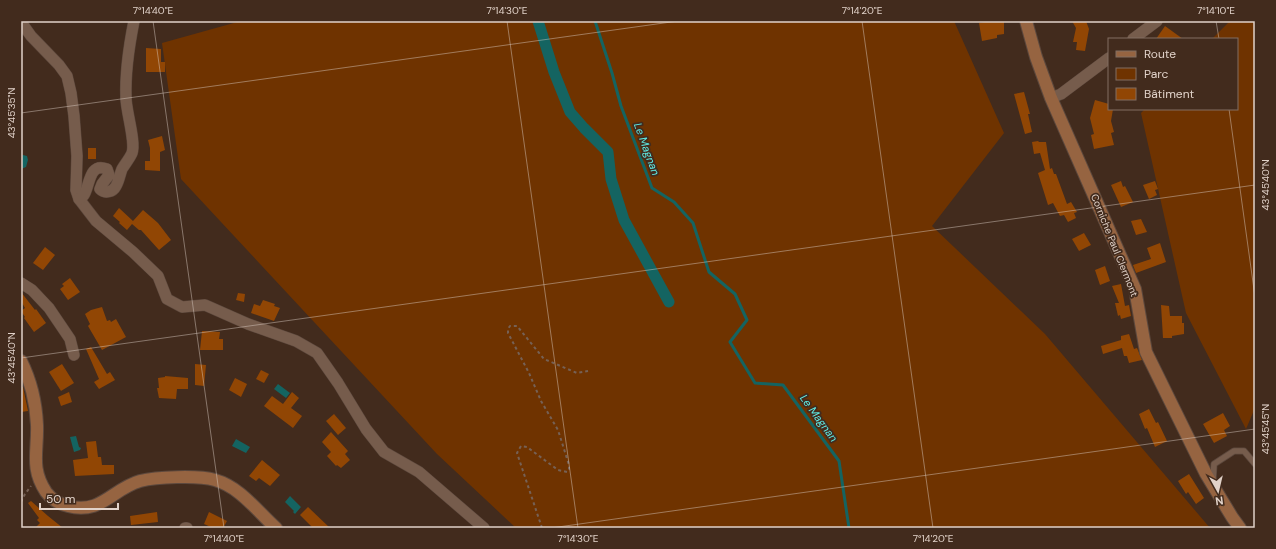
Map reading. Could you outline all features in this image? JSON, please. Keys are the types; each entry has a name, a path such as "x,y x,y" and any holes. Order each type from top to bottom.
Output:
{"street":[{"path":"79,199 84,194 91,175 100,167 107,168 109,175 102,184 100,189 102,192 112,190 116,187 123,168 132,152 131,130 126,99 128,56 134,21"},
{"name":"Corniche Paul Clermont","path":"1026,21 1036,57 1051,98 1135,289 1146,352 1212,484 1240,528"},
{"path":"1134,38 1157,21"},
{"path":"21,22 31,36 60,65 67,76 74,116 77,156 76,190 79,199 96,221 133,252 158,276 167,299 182,307 205,305 248,324 296,341 317,353 338,383 366,429 384,452 418,472 484,528"},
{"path":"1051,98 1061,94 1108,59"},
{"path":"21,283 32,290 49,308 70,339 74,355"},
{"path":"21,361 33,392 36,424 35,462 38,477 47,493 54,501 62,505 81,508 91,507 101,504 121,490 140,481 203,477 227,484 276,528"}],"lane":[{"path":"1212,484 1214,464 1234,451 1244,451 1255,464"}],"path":[{"path":"542,528 517,452 521,446 527,447 562,472 567,472 569,465 558,430 541,401 530,373 508,333 508,329 510,326 517,326 544,358 577,373 588,371"},
{"path":"21,502 38,477"}],"green space":[{"path":"241,21 954,21 1004,133 932,226 1045,334 1210,528 516,528 437,454 181,179 162,43"},
{"path":"1230,21 1255,21 1255,408 1246,429 1186,313 1141,113 1144,110 1238,110 1238,38 1213,38"}],"water":[{"path":"21,156 27,156 28,160 26,167 21,169"},
{"path":"278,384 290,393 286,398 274,389"},
{"path":"76,436 79,447 81,448 80,450 74,452 70,437"},
{"path":"236,439 250,447 246,453 232,446"},
{"path":"290,496 301,507 295,514 285,502"}],"building":[{"path":"1004,21 1004,34 997,35 997,38 982,41 979,23"},
{"path":"1072,21 1086,21 1089,29 1085,51 1076,50 1077,42 1073,42 1076,28"},
{"path":"1165,26 1182,38 1157,38"},
{"path":"146,48 161,49 161,62 165,62 165,72 146,72"},
{"path":"1024,92 1030,114 1028,114 1032,132 1025,134 1014,94"},
{"path":"1095,100 1108,104 1108,110 1113,110 1111,121 1114,132 1111,133 1114,145 1094,149 1091,135 1094,134 1090,118"},
{"path":"162,136 165,150 160,152 160,171 145,170 145,161 150,161 150,148 148,140"},
{"path":"1032,142 1046,142 1050,169 1052,168 1054,174 1056,174 1067,204 1071,202 1077,212 1074,213 1076,218 1068,222 1064,215 1060,216 1053,203 1048,205 1038,173 1045,170 1040,153 1034,154"},
{"path":"88,148 96,148 96,159 88,159"},
{"path":"1121,181 1123,187 1125,186 1133,202 1121,207 1111,185"},
{"path":"1155,181 1158,189 1155,190 1157,195 1149,199 1143,185"},
{"path":"119,208 133,221 143,210 158,223 171,240 159,250 141,230 132,224 127,230 119,223 120,222 113,216"},
{"path":"1141,219 1147,232 1136,235 1131,221"},
{"path":"1084,233 1091,245 1079,251 1072,239"},
{"path":"1160,243 1166,262 1136,273 1133,265 1151,259 1147,248"},
{"path":"45,247 55,255 43,270 33,263"},
{"path":"1105,266 1110,281 1100,285 1095,270"},
{"path":"70,278 80,292 68,300 60,289 64,286 62,284"},
{"path":"1121,284 1125,306 1129,305 1131,316 1121,319 1120,315 1118,316 1115,303 1119,303 1112,286"},
{"path":"21,292 46,323 34,332 21,311 25,308 21,301"},
{"path":"238,293 245,294 244,302 236,300"},
{"path":"263,300 275,304 274,306 280,308 274,321 251,313 254,304 260,306"},
{"path":"1161,305 1169,306 1170,316 1182,316 1182,323 1184,323 1184,334 1172,336 1172,338 1163,338"},
{"path":"102,307 107,321 110,320 111,322 116,319 126,337 102,350 88,326 90,324 85,314 91,310"},
{"path":"202,331 220,332 219,339 223,339 223,350 200,350"},
{"path":"1129,334 1134,349 1137,348 1142,360 1129,363 1127,356 1124,356 1122,348 1103,354 1101,346 1121,340 1121,336"},
{"path":"91,347 107,374 110,372 115,380 99,389 94,382 99,379 86,349"},
{"path":"62,364 74,383 61,391 49,372"},
{"path":"195,364 206,365 204,386 195,385"},
{"path":"261,370 269,374 264,383 256,379"},
{"path":"165,376 188,378 188,389 177,389 176,399 159,398 157,388 159,388 158,378"},
{"path":"235,378 247,384 241,397 229,390"},
{"path":"21,387 23,387 28,411 21,412"},
{"path":"69,392 72,402 61,406 58,397"},
{"path":"292,392 299,398 291,408 302,416 293,428 264,406 272,396 283,404"},
{"path":"1149,409 1156,423 1158,422 1167,441 1155,447 1139,414"},
{"path":"1223,413 1230,426 1224,430 1227,436 1214,443 1203,424"},
{"path":"334,414 346,428 338,435 326,421"},
{"path":"331,432 348,451 345,454 350,460 341,468 337,465 336,466 327,456 331,452 322,442"},
{"path":"96,441 98,457 101,457 102,465 114,465 114,474 75,476 73,460 88,458 86,442"},
{"path":"262,460 280,475 270,486 259,478 256,481 249,476"},
{"path":"1189,474 1204,498 1196,504 1188,492 1186,494 1178,481"},
{"path":"31,501 63,528 35,528 40,523 37,520 39,518 28,503"},
{"path":"308,507 330,528 313,528 300,515"},
{"path":"157,512 158,522 131,525 130,516"},
{"path":"209,512 227,521 223,528 213,528 204,524"}],"waterway":[{"path":"538,21 554,72 570,112 608,152 611,179 624,220 669,302"},
{"name":"Le Magnan","path":"595,21 621,106 652,188 674,202 693,223 709,272 735,294 747,320 730,342 755,383 783,385 839,461 849,528"}]}
